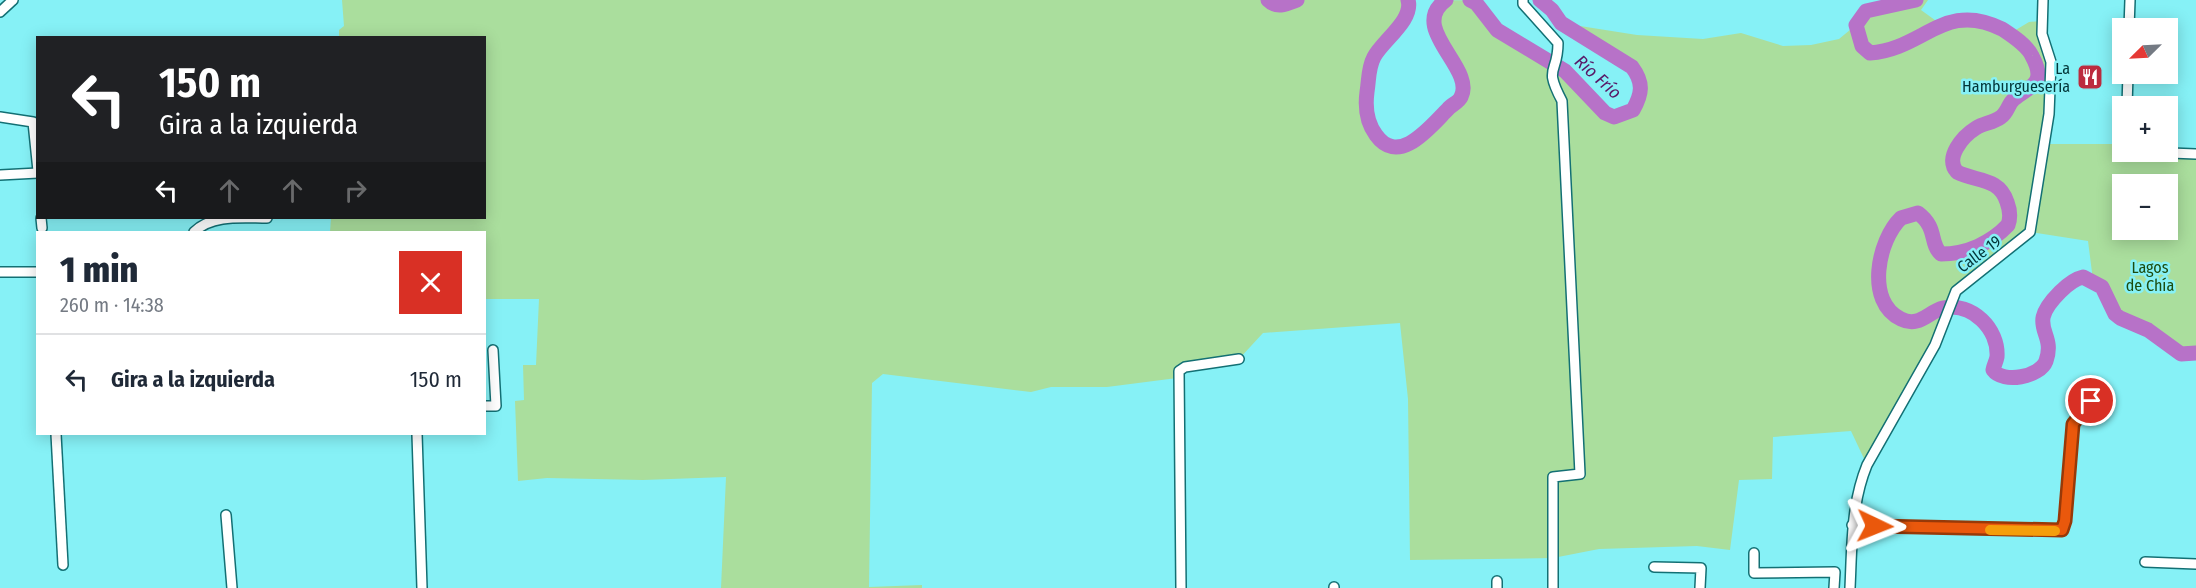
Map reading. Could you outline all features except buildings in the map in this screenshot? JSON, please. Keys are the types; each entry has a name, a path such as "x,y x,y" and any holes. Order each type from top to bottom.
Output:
{"street":[{"path":"0,12 13,0"},
{"name":"Calle 19","path":"1851,588 1852,525 1860,483 1867,465 1946,323 1952,297 1966,282 2030,232 2049,114 2051,62 2042,34 2043,0"},
{"path":"2129,18 2130,0"},
{"path":"1521,1 1558,43 1558,54 1551,69 1551,80 1562,101 1580,474 1553,477 1553,588"},
{"path":"0,117 33,122 36,137"},
{"path":"2178,153 2196,154"},
{"path":"0,175 36,172"},
{"path":"41,219 42,228"},
{"path":"196,231 208,223 221,219"},
{"path":"0,272 36,272"},
{"path":"486,406 496,406 493,350"},
{"path":"1181,588 1179,371 1185,367 1239,359"},
{"path":"1852,525 2062,530 2065,521 2073,424 2091,401"},
{"path":"56,435 63,565"},
{"path":"417,435 422,588"},
{"path":"226,514 232,588"},
{"path":"1754,553 1754,573 1835,572 1834,588"},
{"path":"2145,562 2196,564"},
{"path":"1653,567 1701,568 1700,588"}],"green space":[{"name":"Lagos de Chía","path":"342,0 1268,0 1278,5 1297,0 1408,0 1409,8 1402,23 1374,56 1366,87 1368,119 1375,136 1383,146 1393,148 1416,139 1461,98 1463,88 1460,75 1438,33 1434,20 1436,9 1445,1 1466,0 1475,3 1498,31 1557,64 1591,96 1605,113 1614,117 1633,110 1641,92 1639,79 1622,59 1561,23 1637,35 1703,39 1741,33 1783,46 1811,45 1839,39 1856,25 1866,11 1916,0 1928,0 1921,10 1939,23 1958,17 1975,17 2009,34 2029,22 2042,21 2051,55 2044,144 2112,144 2112,162 2178,162 2178,154 2196,154 2196,353 2181,354 2148,330 2115,314 2109,295 2093,280 2088,241 2030,232 1956,291 1946,323 1867,465 1851,431 1773,437 1772,479 1739,480 1730,550 1697,546 1599,549 1553,558 1410,560 1408,399 1400,323 1263,333 1239,359 1185,367 1177,378 1107,387 1051,387 1031,392 883,374 872,383 869,587 922,585 922,588 721,588 726,477 643,480 547,478 518,481 515,401 524,400 523,365 536,365 539,299 486,299 486,231 330,231 331,219 486,219 486,36 339,36 339,30 344,26"}],"waterway":[{"name":"Río Frío","path":"1268,0 1278,5 1297,0"},
{"name":"Río Frío","path":"1408,0 1409,8 1402,23 1372,61 1366,98 1367,115 1373,130 1385,144 1394,147 1404,146 1414,141 1461,97 1463,86 1460,74 1438,35 1434,23 1436,11 1446,0"},
{"name":"Río Frío","path":"1470,0 1476,3 1497,30 1565,71 1605,113 1614,117 1633,110 1638,99 1640,83 1632,67 1561,23 1552,10 1540,0"},
{"name":"Río Frío","path":"1916,0 1866,11 1856,25 1862,46 1870,53 1889,50 1949,23 1964,20 1982,22 2002,29 2023,44 2030,52 2038,73 2035,83 2012,101 2003,115 1971,132 1954,154 1953,160 1957,172 1993,184 2003,194 2009,211 2008,225 1994,237 1969,250 1941,254 1937,250 1928,224 1918,213 1901,218 1886,241 1879,270 1879,285 1890,311 1901,319 1913,322 1943,308 1954,307 1973,313 1982,320 1993,337 1997,357 1993,370 2005,377 2021,377 2037,371 2046,361 2048,342 2043,321 2050,304 2068,285 2083,277 2102,287 2115,314 2120,318 2148,330 2181,354 2196,353"}],"slow traffic":[{"path":"1990,530 2055,531"}],"place":[{"name":"La Hamburguesería","path":"2090,77"}],"route":[{"path":"1875,526 2062,530 2065,526 2073,424 2079,413 2091,401"}]}
